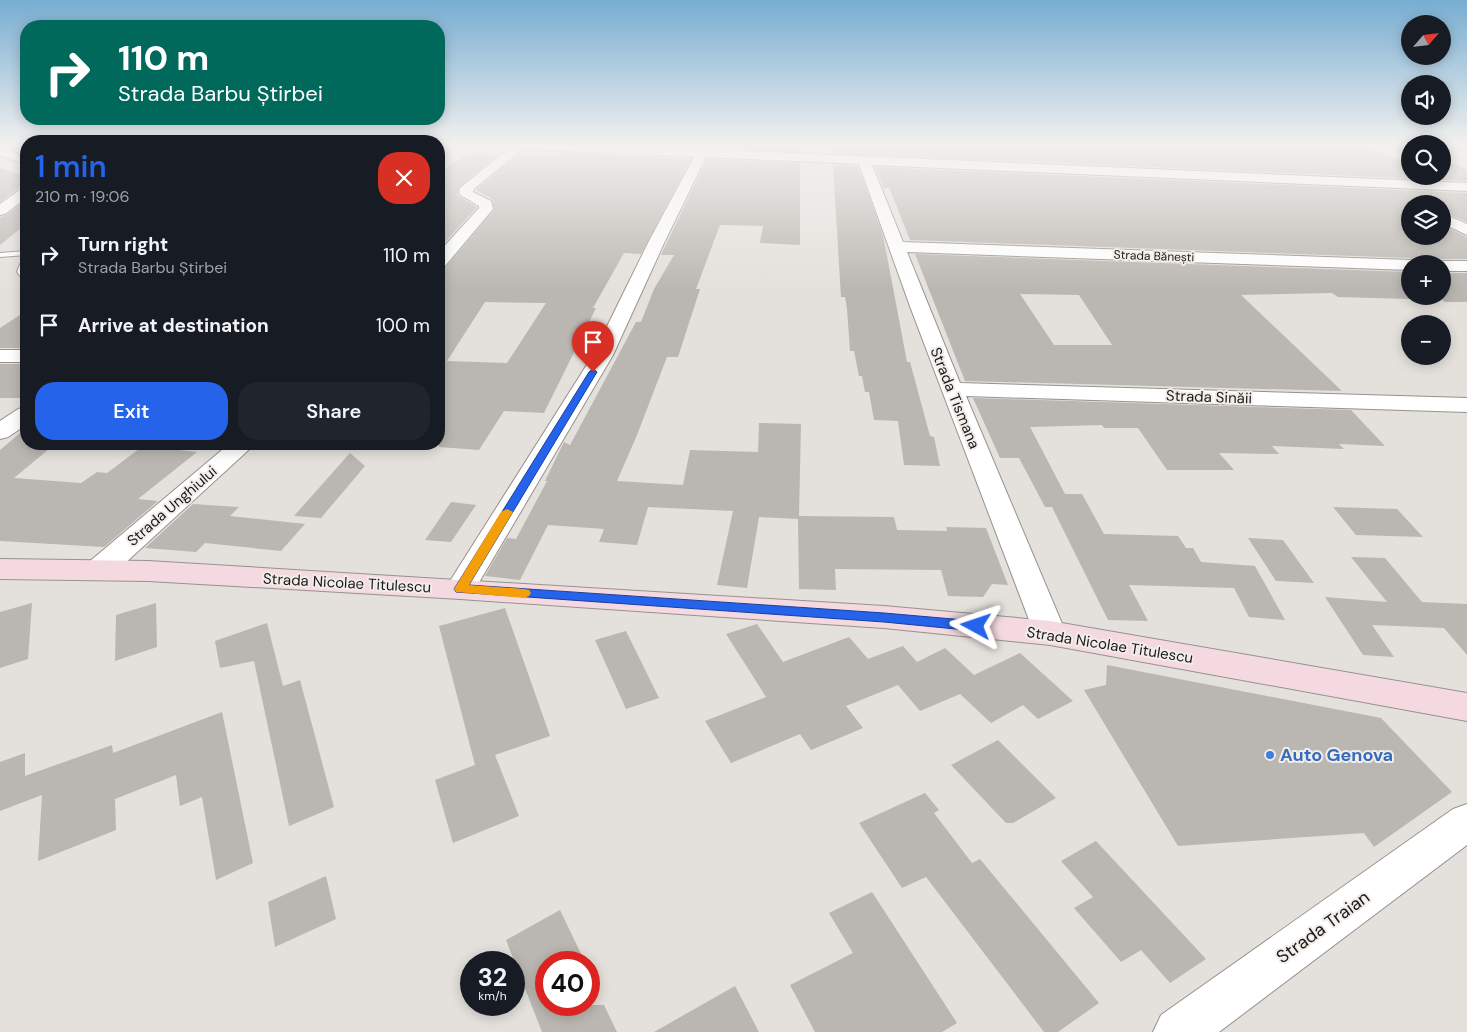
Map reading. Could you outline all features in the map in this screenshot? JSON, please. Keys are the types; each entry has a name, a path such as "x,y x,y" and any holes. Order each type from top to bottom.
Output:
{"street":[{"path":"0,197 18,194"},
{"path":"445,255 486,209 486,204 466,194"},
{"path":"460,589 603,355 681,194"},
{"name":"Strada Tismana","path":"877,194 952,389 1050,633"},
{"path":"0,211 20,197"},
{"path":"1451,222 1467,230"},
{"name":"Strada Bănești","path":"897,246 1401,265"},
{"path":"1451,266 1467,266"},
{"path":"0,356 20,356"},
{"name":"Strada Sinăii","path":"952,389 1464,408"},
{"path":"0,432 20,418"},
{"name":"Strada Unghiului","path":"100,569 236,450"},
{"name":"Strada Nicolae Titulescu","path":"0,570 100,569 460,589 884,617 1050,633 1467,707"},
{"name":"Strada Traian","path":"1178,1032 1467,822"}],"lane":[{"path":"0,255 20,253"}],"building":[{"path":"0,194 10,194 0,202"},
{"path":"445,194 457,194 477,207 445,242"},
{"path":"483,194 672,194 641,254 624,253 593,308 596,308 544,413 504,411 479,450 445,447 445,267 494,210 492,199","holes":["485,302 546,303 507,363 447,361"]},
{"path":"690,194 800,194 800,245 760,243 763,226 720,225 696,289 700,289 678,357 667,357 617,481 683,485 690,450 758,452 759,423 801,424 799,516 894,517 897,530 947,531 946,527 986,528 1008,585 992,584 983,597 948,596 941,570 835,569 836,590 799,589 798,519 759,517 747,588 717,585 733,511 648,507 637,545 599,542 604,529 548,525 520,580 485,576 507,538 516,539 547,481 545,481 564,442 570,445 636,322 641,322 654,289 674,255 661,255"},
{"path":"835,194 868,194 883,235 907,362 910,362 930,436 934,437 940,466 904,465 898,421 874,420 869,392 865,392 862,376 859,376 854,351 850,351 845,297 841,297"},
{"path":"892,194 1467,194 1467,222 1451,215 1451,195 1401,195 1401,245 1451,245 1451,229 1467,237 1467,259 1451,259 1451,255 1401,255 1401,258 910,240"},
{"path":"20,204 20,229 0,245 0,217"},
{"path":"915,254 1401,272 1401,299 1338,297 1332,293 1241,295 1342,391 965,381","holes":["1020,294 1079,295 1112,345 1054,345"]},
{"path":"1451,273 1467,273 1467,302 1451,302"},
{"path":"20,315 20,348 0,348 0,328"},
{"path":"0,364 20,364 20,398 0,398"},
{"path":"973,398 1351,410 1385,446 1339,444 1344,449 1272,446 1279,454 1219,453 1234,470 1167,470 1138,428 1104,428 1102,425 1030,427 1065,494 1082,494 1104,534 1178,536 1186,548 1193,548 1201,562 1255,566 1285,620 1249,617 1234,588 1129,585 1148,621 1108,620 1052,507 1045,507 1019,458 1000,458"},
{"path":"20,433 20,450 48,450 14,478 81,483 97,472 107,473 138,450 197,452 138,499 158,501 104,547 0,541 0,450"},
{"path":"350,453 365,466 321,518 294,516"},
{"path":"451,502 476,505 451,542 425,540"},
{"path":"193,504 239,507 230,516 305,524 281,551 205,543 196,552 145,548"},
{"path":"1333,507 1397,509 1423,537 1356,535"},
{"path":"1248,538 1283,540 1314,583 1276,581"},
{"path":"1351,557 1385,558 1422,602 1467,604 1467,655 1444,628 1372,625 1394,657 1363,655 1325,597 1387,602"},
{"path":"32,603 28,659 0,668 0,612"},
{"path":"156,603 157,647 115,661 116,615"},
{"path":"505,608 550,736 495,755 519,816 453,843 435,780 475,765 439,626"},
{"path":"267,623 283,686 300,680 334,807 289,826 254,661 220,668 215,641"},
{"path":"757,624 783,662 849,637 868,659 903,646 917,662 945,648 974,675 1020,653 1073,701 1038,719 1023,705 991,723 960,694 920,711 898,685 846,706 863,728 811,750 800,734 731,763 705,721 766,697 726,634"},
{"path":"626,631 659,698 626,709 595,640"},
{"name":"Auto Genova","path":"1107,665 1381,718 1452,792 1374,847 1364,833 1178,846 1084,690 1106,685"},
{"path":"222,712 253,863 216,880 202,797 180,806 176,775 115,799 116,830 38,861 42,795 0,811 0,762 25,753 25,776 112,745 113,753"},
{"path":"998,740 1056,798 1013,823 1006,823 951,765"},
{"path":"925,793 939,810 934,813 972,863 980,859 1099,1003 1058,1032 1044,1032 926,877 902,888 859,823"},
{"path":"1096,841 1206,959 1170,983 1141,950 1121,962 1074,908 1093,897 1061,861"},
{"path":"326,876 336,919 275,947 268,902"},
{"path":"872,892 957,1023 942,1032 815,1032 790,985 853,953 829,913"},
{"path":"560,910 580,951 535,951 535,1014 525,989 525,951 510,951 506,940"},
{"path":"735,986 759,1032 654,1032"},
{"path":"600,1005 604,1005 617,1032 542,1032 536,1016 600,1016"}],"slow traffic":[{"path":"507,512 460,589 524,593"}],"place":[{"name":"Auto Genova","path":"1270,755"}],"route":[{"path":"593,372 460,589 884,617 976,626"}]}
